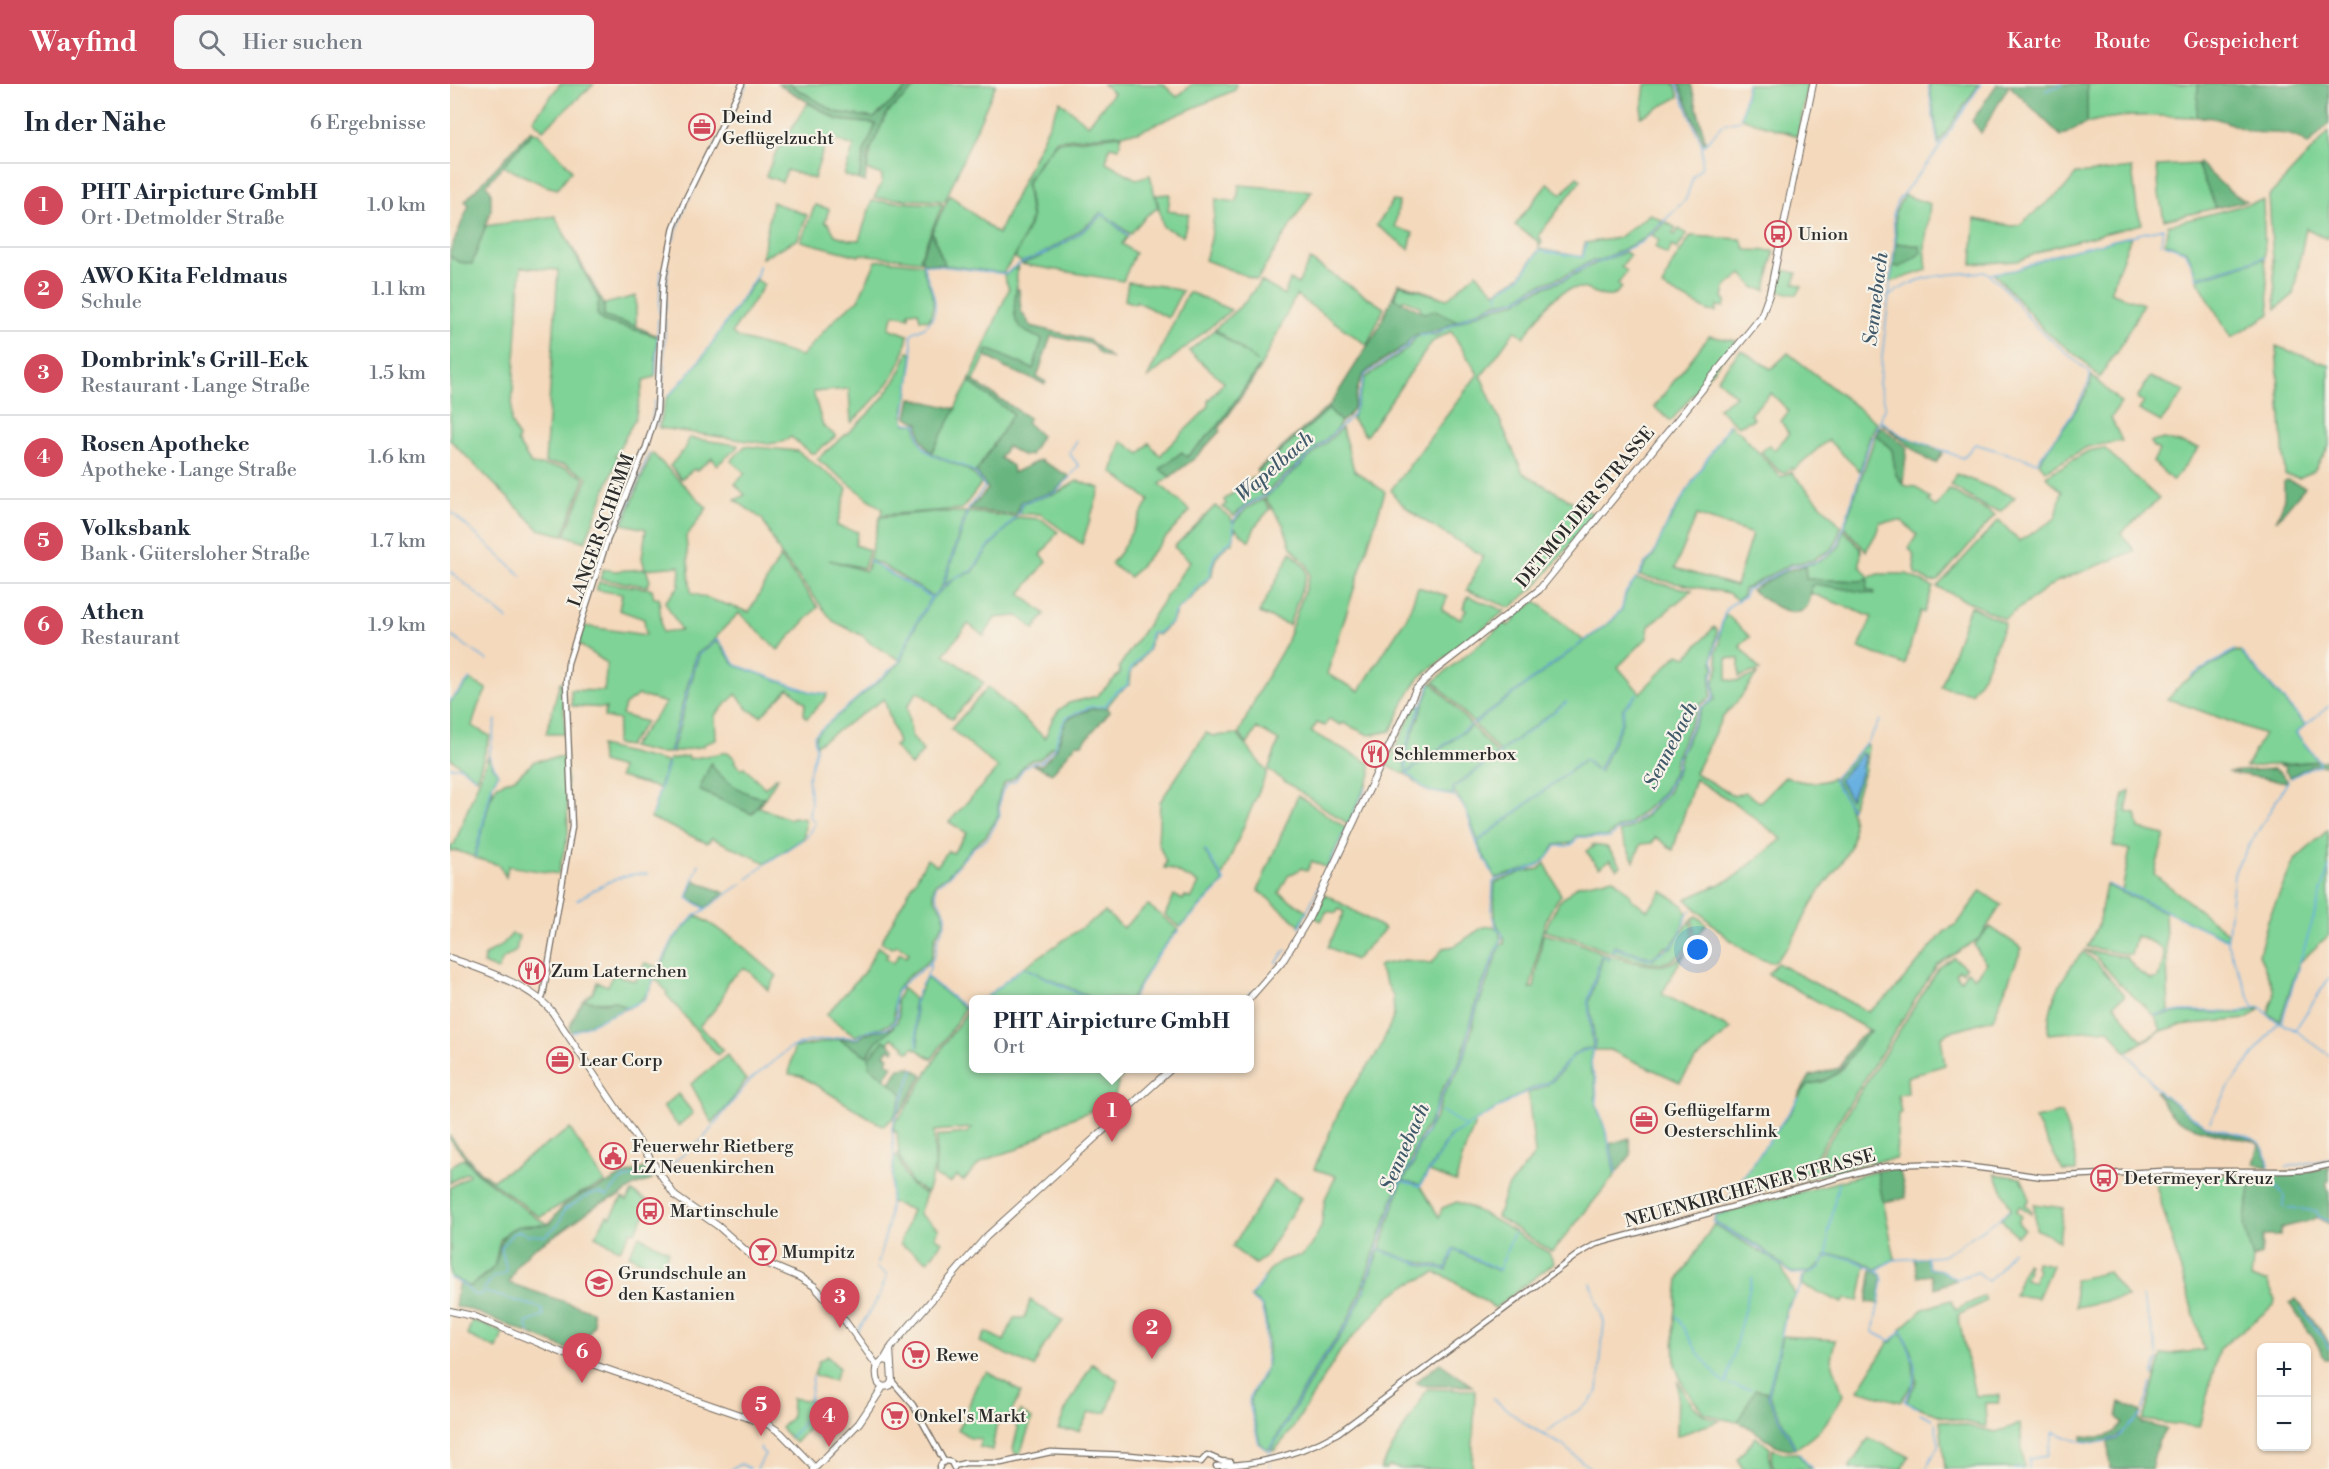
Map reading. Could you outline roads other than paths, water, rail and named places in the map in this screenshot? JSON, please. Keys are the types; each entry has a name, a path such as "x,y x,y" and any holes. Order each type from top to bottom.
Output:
{"main road":[{"name":"DETMOLDER STRASSE","path":"1252,995 1284,959 1309,918 1416,689 1433,672 1539,590 1761,317 1770,291 1813,84"},
{"path":"450,958 519,987 541,999 553,1013 662,1179 682,1203 712,1221 754,1258 799,1277 814,1286 844,1321 870,1358 892,1367 886,1384 859,1424 814,1469 781,1433 769,1425 580,1360 474,1316 450,1311"},
{"path":"886,1384 883,1362 890,1348 993,1230 1166,1073"}],"street":[{"name":"LANGER SCHEMM","path":"541,999 565,879 572,827 566,682 568,663 608,542 646,447 657,411 663,282 674,227 742,84"},
{"name":"NEUENKIRCHENER STRASSE","path":"1201,1462 1207,1455 1215,1465 1270,1459 1308,1448 1347,1427 1577,1255 1596,1244 1867,1170 1899,1163 1930,1162 2052,1178 2163,1171 2288,1171 2329,1165"},
{"path":"886,1384 900,1391 913,1405 944,1461"},
{"path":"944,1461 949,1461 954,1468 965,1463 1001,1463 1051,1452 1130,1455 1201,1462 1204,1469"},
{"path":"939,1469 940,1464 944,1461"}],"water":[{"path":"1862,753 1864,755 1861,774 1850,799 1839,780"}],"waterway":[{"path":"726,125 747,84"},
{"name":"Wapelbach","path":"661,1172 703,1139 750,1080 790,1048 807,1042 844,1037 857,1038 867,1031 887,1028 894,1023 897,1014 894,1004 895,995 899,988 934,958 938,939 946,923 946,916 935,891 936,886 949,876 973,848 988,838 1000,816 999,805 1003,790 1015,781 1025,767 1041,762 1054,748 1067,717 1090,707 1105,706 1115,692 1127,686 1130,670 1148,649 1150,633 1158,633 1171,622 1175,611 1185,604 1197,587 1210,576 1215,555 1234,537 1233,521 1246,506 1269,493 1353,415 1365,375 1407,347 1410,341 1417,336 1436,333 1469,316 1516,300 1532,290 1565,278 1591,263 1599,262 1642,242 1686,199 1693,177 1701,168 1702,145 1677,84"},
{"path":"1741,118 1747,84"},
{"path":"1928,84 1938,145"},
{"name":"Sennebach","path":"1270,1456 1271,1446 1312,1375 1348,1323 1362,1294 1401,1180 1413,1163 1416,1148 1426,1133 1444,1090 1465,1052 1482,989 1503,935 1492,915 1493,882 1536,866 1550,855 1556,846 1573,844 1578,837 1610,838 1618,830 1631,825 1645,814 1666,791 1677,768 1677,759 1700,708 1711,701 1714,696 1712,675 1716,668 1713,659 1714,652 1725,612 1729,606 1745,596 1746,590 1792,566 1815,562 1838,544 1871,439 1885,405 1879,384 1895,242 1893,212 1898,200 1934,155 1981,84"},
{"path":"2045,91 2063,84"},
{"path":"1703,146 1723,124 1739,120"},
{"path":"713,151 724,130"},
{"path":"688,201 710,158"},
{"path":"673,241 686,205"},
{"path":"968,509 985,487 977,475 959,464 931,454 924,448 919,438 917,424 906,423 904,420 913,358 911,334 928,324 935,310 933,294 923,264 1006,274 1018,264 1043,254 1075,236 1102,213 1128,235"},
{"path":"1993,273 2015,270 2054,255 2163,228 2161,244"},
{"path":"1499,298 1497,292 1520,278 1539,251 1583,257 1586,244"},
{"path":"2165,244 2186,252 2197,278 2265,257"},
{"path":"665,313 668,266"},
{"path":"668,396 693,369 716,338 757,275 759,266"},
{"path":"659,314 661,270"},
{"path":"1888,297 1910,284 1933,277 1983,272 1991,274"},
{"path":"1990,275 2004,288 2036,327 2089,372"},
{"path":"656,374 658,319"},
{"path":"663,394 665,319"},
{"path":"1881,421 1903,436 1963,458 1975,444 2037,462 2078,404 2085,392 2090,373"},
{"path":"651,425 655,400"},
{"path":"656,426 662,400"},
{"path":"1638,576 1645,563 1652,557 1670,518 1729,424"},
{"path":"613,520 649,429"},
{"path":"1072,474 1079,466 1069,453 1077,441"},
{"path":"621,523 649,453"},
{"path":"1018,514 1022,503 1056,492 1070,477"},
{"path":"450,511 522,576"},
{"path":"943,585 967,512"},
{"path":"806,838 815,823 809,815 811,802 808,778 816,749 814,735 899,662 912,630 932,597 956,577 972,571 986,550 1016,517"},
{"path":"869,561 931,597"},
{"path":"450,571 508,620"},
{"path":"1473,724 1612,620 1622,608 1625,593 1636,579"},
{"path":"450,635 487,660"},
{"path":"670,753 698,655 718,639 736,665 812,692 826,694"},
{"path":"2191,676 2235,650"},
{"path":"2241,652 2306,725"},
{"path":"450,701 470,679"},
{"path":"1422,705 1430,684"},
{"path":"1477,842 1585,759 1599,771 1621,723 1624,708 1637,694"},
{"path":"1454,794 1452,789 1567,702"},
{"path":"1407,772 1407,746 1422,705 1416,703"},
{"path":"2291,778 2309,768 2319,766 2319,761 2296,733 2329,706"},
{"path":"475,857 492,786 498,774 489,756 496,720"},
{"path":"1868,741 1880,720"},
{"path":"1471,725 1407,773 1427,791 1454,796 1464,807 1480,851 1496,880"},
{"path":"1851,809 1833,779 1866,743"},
{"path":"652,815 668,761"},
{"path":"450,767 461,767 476,778"},
{"path":"2288,781 2237,866 2234,874 2227,943 2254,1008 2261,1007 2271,1018 2295,1030"},
{"path":"1349,824 1366,787"},
{"path":"1299,928 1346,829"},
{"path":"748,879 761,867 803,839"},
{"path":"1181,927 1225,882 1205,850"},
{"path":"571,1033 644,1000 673,939 694,916 706,909 687,898 699,864"},
{"path":"2282,1021 2329,867"},
{"path":"577,900 619,877 648,874"},
{"path":"707,908 743,883"},
{"path":"2107,884 2226,939"},
{"path":"1612,953 1614,947 1652,959 1675,942 1688,914"},
{"path":"1135,995 1156,957 1179,930"},
{"path":"1276,963 1286,950"},
{"path":"1594,1047 1588,1001 1602,956 1609,959 1611,956"},
{"path":"921,986 930,969 930,963"},
{"path":"989,995 1023,967 1082,995"},
{"path":"926,976 969,1011"},
{"path":"2329,978 2295,1030 2329,1055"},
{"path":"918,1047 914,1003 919,990"},
{"path":"1248,995 1251,992"},
{"path":"2155,1015 2182,1011 2240,1012 2252,1009"},
{"path":"2210,1121 2229,1087 2279,1021"},
{"path":"1402,1181 1420,1186 1451,1136 1524,1093 1550,1082 1574,1055 1584,1050 1594,1049 1591,1062 1596,1079 1597,1105 1616,1174"},
{"path":"2127,1052 2162,1096 2165,1095 2195,1119 2216,1129 2254,1139 2266,1154 2269,1167"},
{"path":"878,1263 888,1225 894,1158 892,1126 914,1069"},
{"path":"1727,1200 1799,1098"},
{"path":"1442,1111 1466,1127"},
{"path":"2287,1167 2329,1159"},
{"name":"Wapelbach","path":"450,1278 464,1285 474,1295 480,1295 492,1278 507,1271 501,1248 512,1234 519,1231 529,1235 545,1236 559,1224 564,1210 590,1194 600,1193 607,1196 625,1178 648,1178 657,1175"},
{"path":"2269,1176 2269,1180 2284,1195 2283,1207"},
{"path":"1828,1236 1838,1183"},
{"path":"2287,1208 2317,1211 2318,1216 2329,1222"},
{"path":"1877,1270 1893,1260 1943,1256 2010,1209"},
{"path":"1727,1211 1716,1214 1713,1222 1759,1248 1792,1274 1809,1273 1819,1268 1827,1256 1855,1260 1881,1274 1883,1280 1873,1332 1891,1341 1902,1330 1915,1366 1914,1382 1904,1401 1918,1408"},
{"path":"1379,1250 1423,1265 1446,1269 1454,1249 1499,1270 1514,1232"},
{"path":"1828,1239 1828,1256"},
{"path":"1926,1258 1929,1268 1941,1270 1956,1279 1978,1272 1988,1281 1999,1270 2012,1250"},
{"path":"857,1332 879,1297 887,1275 877,1268"},
{"path":"1795,1448 1768,1396 1787,1310 1800,1288 1803,1276"},
{"path":"1252,1295 1264,1278"},
{"path":"1726,1384 1752,1278"},
{"path":"1547,1431 1589,1403 1598,1391 1604,1322 1591,1283"},
{"path":"485,1292 541,1308 544,1316 526,1323 531,1335"},
{"path":"2142,1297 2153,1333"},
{"path":"1250,1298 1261,1306 1265,1322 1266,1367 1250,1396 1249,1403 1259,1444 1268,1450"},
{"path":"2301,1309 2329,1349"},
{"path":"1677,1316 1700,1356 1724,1384"},
{"path":"2153,1336 2158,1355"},
{"path":"2153,1376 2158,1359"},
{"path":"790,1437 801,1426 807,1414 813,1377"},
{"path":"2143,1410 2151,1384"},
{"path":"1730,1385 1751,1389"},
{"path":"1492,1398 1527,1425 1562,1445 1591,1469"},
{"path":"1920,1413 1933,1419"},
{"path":"2029,1468 2029,1459 2047,1456 2054,1432 2074,1440 2096,1443 2107,1441 2117,1438 2142,1414"},
{"path":"1926,1469 1939,1444 1935,1423"},
{"path":"757,1469 765,1454 760,1449 761,1447"},
{"path":"1799,1454 1812,1469"},
{"name":"Sennebach","path":"1270,1461 1270,1469"},
{"path":"731,1469 741,1464 750,1469"},
{"path":"2014,1469 2023,1469"}],"place":[{"name":"Deind Geflügelzucht","path":"702,127"},
{"name":"Union","path":"1778,234"},
{"name":"Schlemmerbox","path":"1375,754"},
{"name":"Zum Laternchen","path":"532,971"},
{"name":"Lear Corp","path":"560,1060"},
{"name":"Geflügelfarm Oesterschlink","path":"1644,1120"},
{"name":"PHT Airpicture GmbH","path":"1112,1142"},
{"name":"Feuerwehr Rietberg LZ Neuenkirchen","path":"613,1156"},
{"name":"Determeyer Kreuz","path":"2104,1178"},
{"name":"Martinschule","path":"650,1211"},
{"name":"Mumpitz","path":"763,1252"},
{"name":"Grundschule an den Kastanien","path":"599,1283"},
{"name":"Dombrink's Grill-Eck","path":"840,1328"},
{"name":"Rewe","path":"916,1355"},
{"name":"AWO Kita Feldmaus","path":"1152,1359"},
{"name":"Athen","path":"582,1383"},
{"name":"Onkel's Markt","path":"895,1416"},
{"name":"Volksbank","path":"761,1436"},
{"name":"Rosen Apotheke","path":"829,1447"}]}
